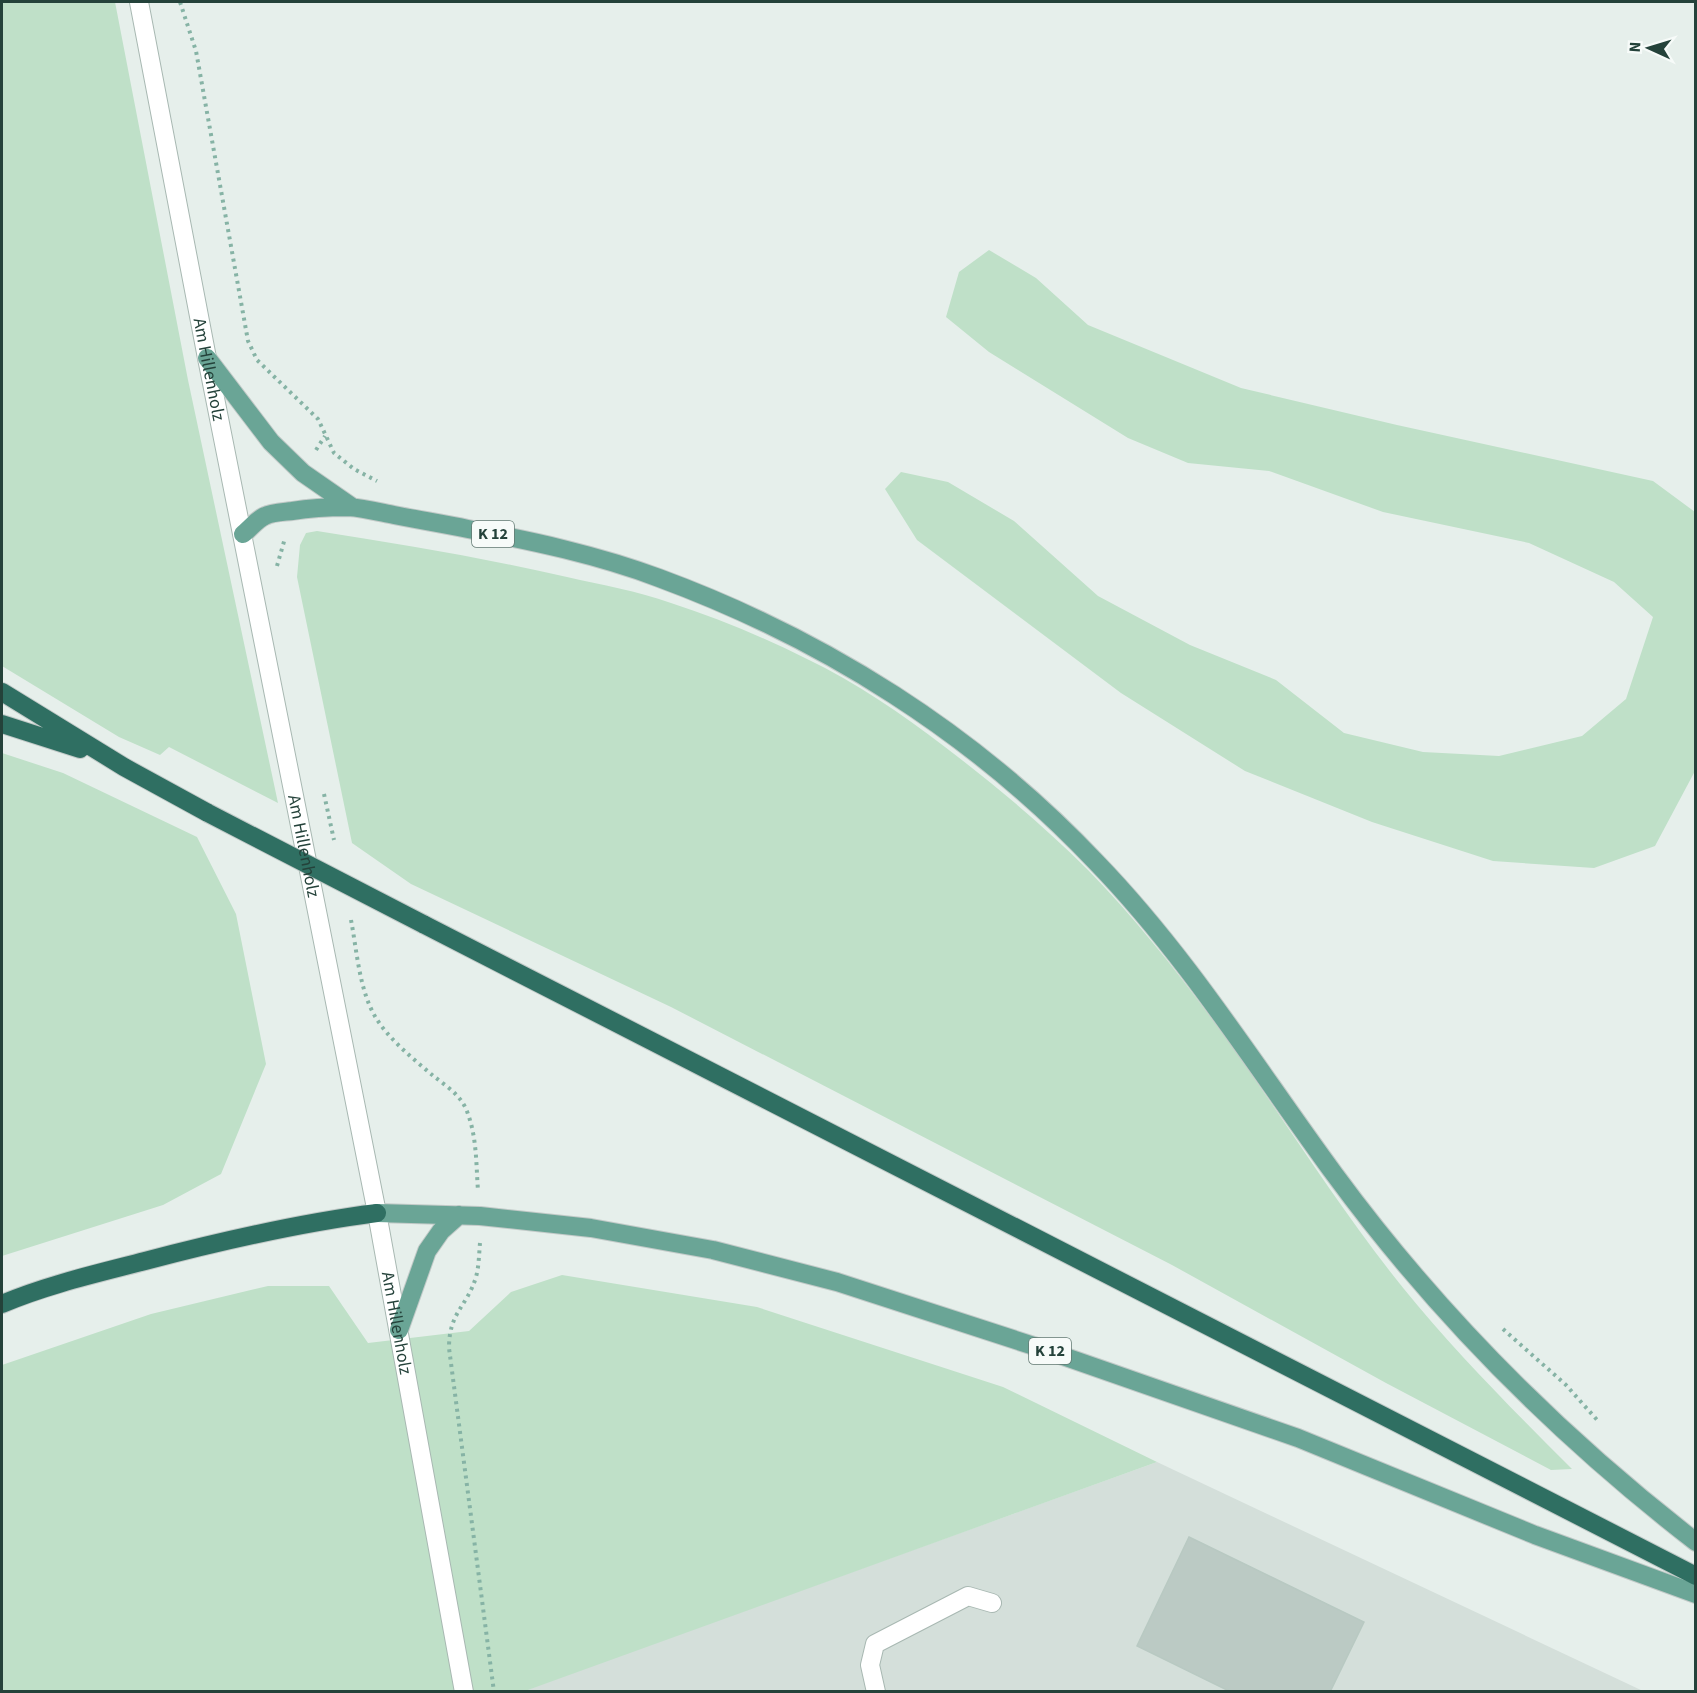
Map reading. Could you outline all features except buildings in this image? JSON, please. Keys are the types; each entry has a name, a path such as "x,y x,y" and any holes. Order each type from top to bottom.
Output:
{"highway":[{"path":"2,692 124,766 208,813 1695,1576"},
{"path":"2,724 124,766"},
{"path":"2,1304 96,1273 203,1246 340,1218 377,1213"}],"main road":[{"name":"K 12","path":"207,358 271,442 303,473 352,507"},
{"name":"K 12","path":"243,534 266,515 293,510 352,507 573,552 656,577 742,611 854,669 913,706 970,747 1036,803 1095,860 1187,966 1335,1175 1389,1246 1447,1315 1509,1380 1577,1444 1648,1506 1695,1542"},
{"name":"K 12","path":"377,1213 480,1216 591,1228 702,1248 837,1282 1037,1347 1298,1438 1535,1534 1695,1594"},
{"path":"399,1330 427,1251 441,1231 459,1215"}],"street":[{"name":"Am Hillenholz","path":"139,2 207,358 377,1213 464,1692"},
{"path":"876,1692 870,1665 875,1644 968,1596 992,1603"}],"path":[{"path":"180,2 196,51 248,341 256,360 318,419 334,453 354,469 381,482"},
{"path":"280,576 277,565 293,510"},
{"path":"324,794 334,840"},
{"path":"351,920 365,995 376,1017 391,1037 453,1091 465,1107 472,1130 476,1156 481,1239 476,1276 453,1318 449,1331 449,1348 494,1692"},
{"path":"1502,1328 1566,1385 1599,1422"}],"shaded area":[{"path":"1157,1462 1643,1691 525,1692 525,1690"}],"green space":[{"path":"2,2 115,2 188,380 278,803 169,747 160,755 119,737 2,666"},
{"path":"989,250 1036,278 1088,325 1241,388 1653,481 1695,512 1695,771 1655,846 1594,868 1493,861 1372,822 1245,771 1121,693 917,540 885,489 901,472 948,482 1014,521 1098,596 1190,645 1276,680 1344,733 1423,752 1499,756 1582,736 1626,699 1653,617 1614,582 1529,543 1383,512 1269,471 1188,463 1128,438 989,352 946,317 959,272"},
{"path":"317,531 505,564 619,588 671,603 740,628 826,668 879,700 929,735 1037,822 1088,870 1128,913 1221,1032 1340,1203 1404,1289 1465,1359 1572,1469 1551,1470 1386,1383 1172,1265 671,1007 411,884 352,843 297,577 300,545 306,533"},
{"path":"2,753 63,773 197,837 236,914 266,1064 221,1174 163,1205 2,1256"},
{"path":"562,1275 757,1307 1003,1387 1157,1462 525,1691 2,1691 2,1365 151,1314 268,1286 329,1286 368,1343 469,1331 511,1292"}]}
